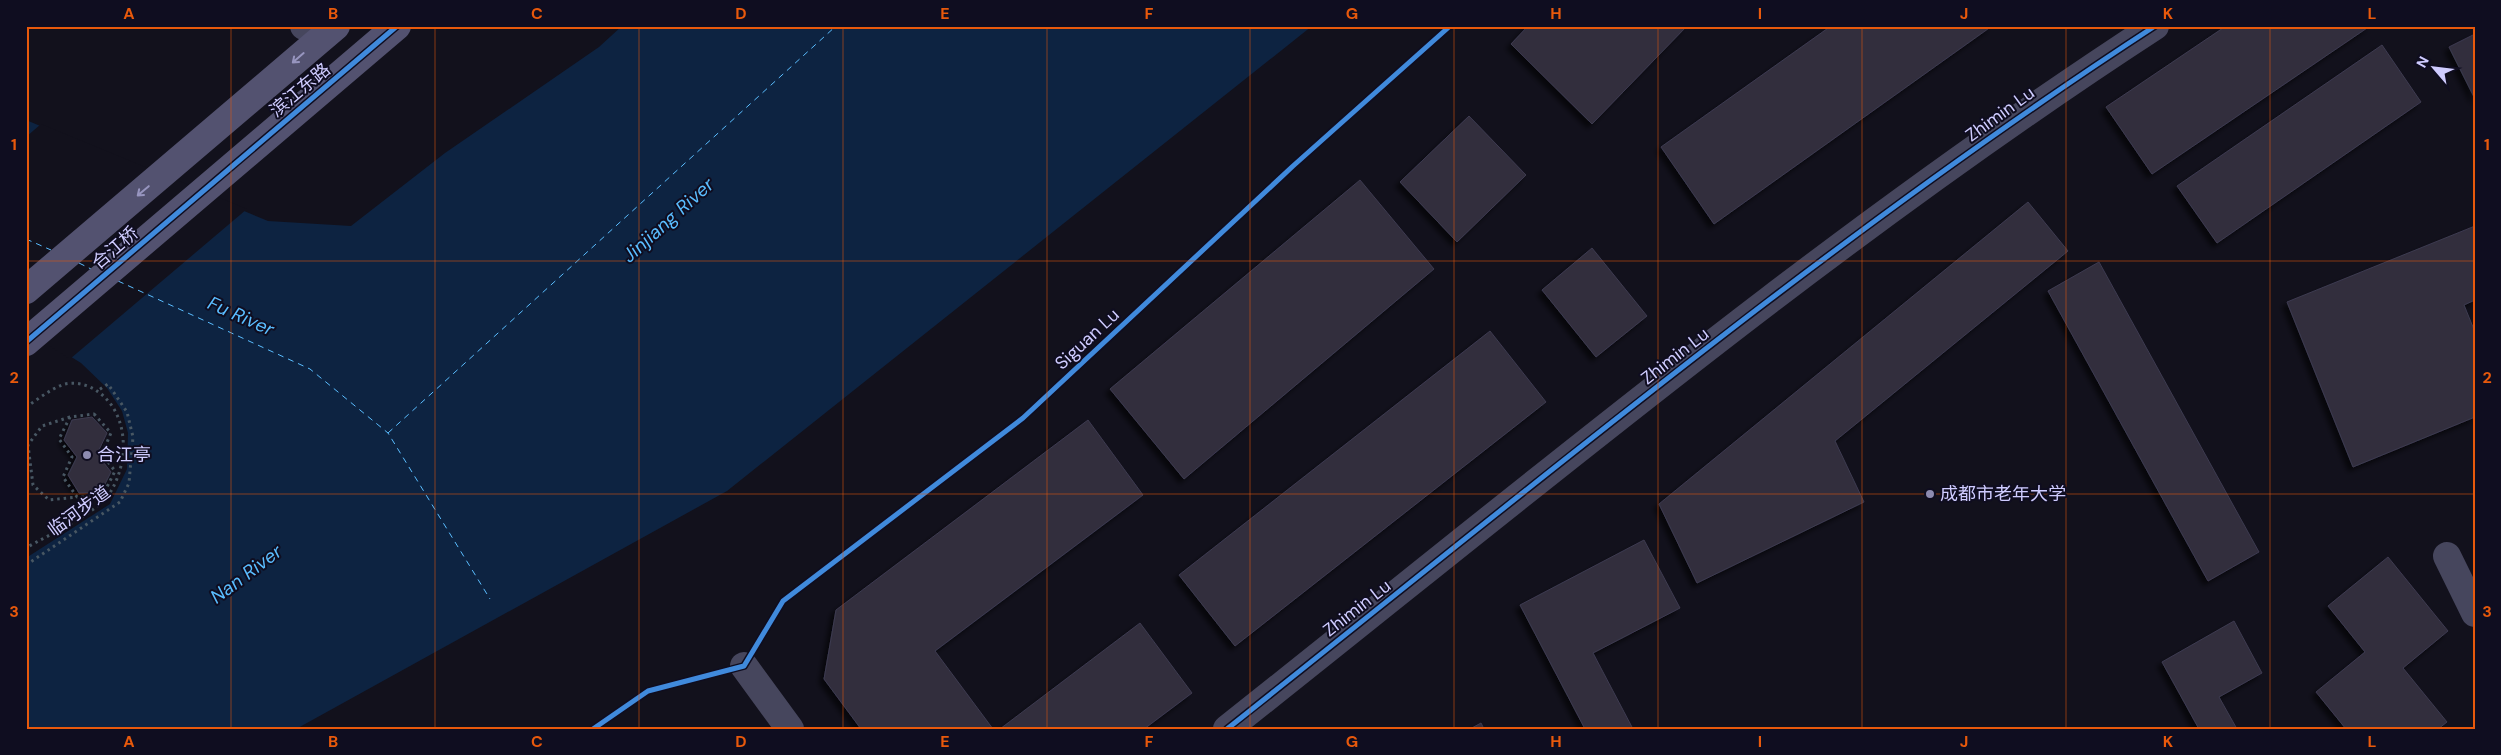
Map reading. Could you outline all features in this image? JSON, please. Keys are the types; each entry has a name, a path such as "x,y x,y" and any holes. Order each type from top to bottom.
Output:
{"main road":[{"name":"滨江东路","path":"221,174 397,26"},
{"name":"滨江东路","path":"180,160 322,28"},
{"name":"合江桥","path":"26,290 180,160"},
{"name":"合江桥","path":"26,342 221,174"}],"street":[{"name":"Zhimin Lu","path":"1227,729 1794,279 2061,87 2155,26"},
{"path":"2447,556 2475,613"},
{"path":"744,666 790,729"}],"path":[{"path":"26,407 63,384 85,384 104,396 119,417 123,439 120,470 110,491 98,506 26,548"},
{"path":"94,414 111,433 102,454 115,471 102,497 49,500 33,485 28,466 28,445 42,426 70,417 94,414"},
{"path":"70,417 59,439 72,457 63,477 77,497"}],"water":[{"path":"622,26 1312,26 727,491 296,729 26,729 26,558 110,504 127,469 128,433 122,411 107,388 81,363 26,329 26,120 268,221 351,226 445,153 599,47"}],"pier":[{"path":"41,124 247,209 70,359 26,331 26,137"}],"building":[{"path":"1528,26 1686,27 1592,124 1511,44"},
{"path":"1831,26 1992,26 1714,224 1661,147"},
{"path":"2226,26 2370,26 2152,174 2106,107"},
{"path":"2475,34 2475,99 2449,47"},
{"path":"2382,45 2421,102 2217,243 2177,186"},
{"path":"1469,116 1526,175 1457,242 1400,182"},
{"path":"1360,180 1434,269 1184,479 1110,389"},
{"path":"2028,202 2068,251 1835,441 1864,502 1697,583 1659,504"},
{"path":"2475,226 2475,300 2464,305 2475,332 2475,417 2353,467 2287,302"},
{"path":"1592,248 1647,316 1596,357 1542,290"},
{"path":"2099,262 2259,552 2208,581 2048,291"},
{"path":"1490,331 1546,402 1235,646 1179,575"},
{"name":"合江亭","path":"92,417 107,433 97,454 111,472 101,492 79,493 68,475 77,457 64,440 72,420"},
{"path":"1088,420 1143,495 935,651 993,729 861,729 824,679 836,610"},
{"path":"1644,540 1680,608 1593,653 1633,729 1585,729 1520,605"},
{"path":"2388,557 2448,631 2403,668 2447,722 2438,729 2346,729 2316,692 2365,652 2328,606"},
{"path":"2234,621 2262,673 2219,697 2237,729 2199,729 2162,662"},
{"path":"1140,623 1192,693 1144,729 1000,729"},
{"path":"1481,723 1484,729 1470,729"}],"ferry route":[{"path":"388,433 836,26"},
{"path":"26,239 51,250"},
{"path":"79,263 91,269"},
{"path":"118,281 310,369 388,433 490,599"}],"cycle path":[{"path":"26,342 397,26"},
{"name":"Siguan Lu","path":"593,729 648,691 744,666 783,601 1023,418 1293,166 1450,26"},
{"path":"1227,729 1568,457 1798,278 1915,191 2034,107 2155,26"}],"place":[{"name":"合江亭","path":"87,455"},
{"name":"成都市老年大学","path":"1930,494"}],"water label":[{"name":"Jinjiang River","path":"668,220"},
{"name":"Fu River","path":"241,316"},
{"name":"Nan River","path":"246,574"}]}
